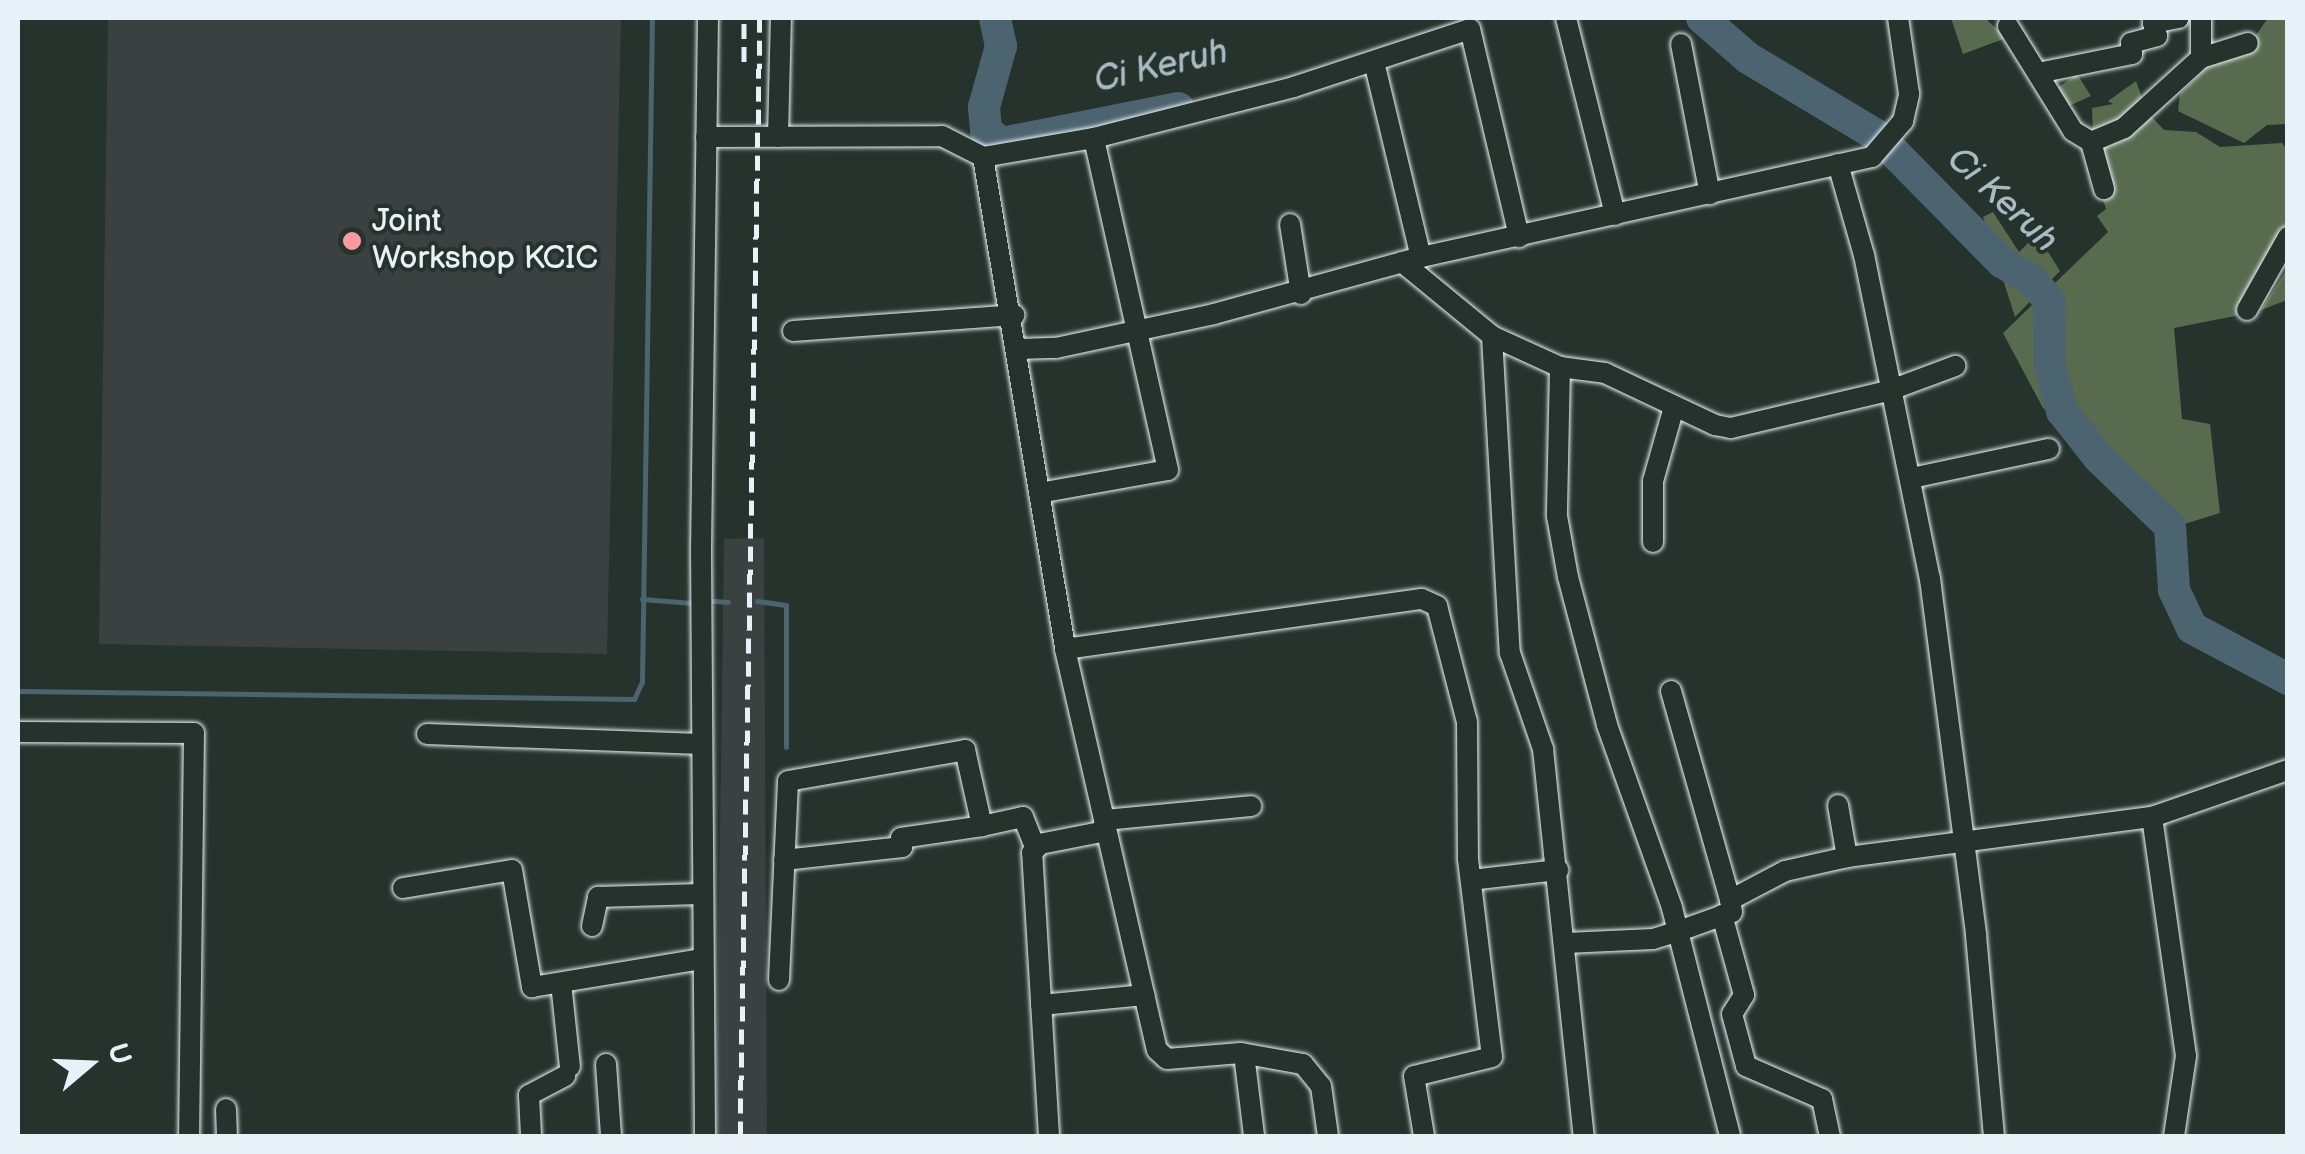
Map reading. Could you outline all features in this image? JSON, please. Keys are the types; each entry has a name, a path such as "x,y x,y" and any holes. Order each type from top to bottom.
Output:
{"street":[{"path":"697,1136 705,1136 700,744 708,18"},
{"path":"778,138 780,18"},
{"path":"1566,18 1615,215"},
{"path":"1020,349 1056,348 1300,294 1411,260 1872,157 1894,133 1909,94 1898,18"},
{"path":"2038,73 2132,54 2131,43 2157,36 2153,23 2178,18"},
{"path":"2200,18 2202,58"},
{"path":"2008,26 2074,133 2092,142 2104,189"},
{"path":"984,157 1094,138 1375,66 1470,29 1518,237"},
{"path":"1681,44 1710,194"},
{"path":"2092,142 2124,128 2202,58 2248,44"},
{"path":"1375,66 1411,260 1492,336 1560,367 1605,373 1674,407 1731,428 1888,391 1956,366"},
{"path":"706,138 942,136 957,138 984,157 1020,349 1066,650 1157,1050 1167,1058 1244,1054 1285,1058 1314,1072 1328,1136"},
{"path":"1039,493 1168,470 1094,138"},
{"path":"1838,164 1864,256 1888,391 1912,478 1965,841 1994,1136"},
{"path":"1290,224 1300,294"},
{"path":"2247,310 2288,237"},
{"path":"794,331 1014,315"},
{"path":"1492,336 1510,654 1543,749 1584,1136"},
{"path":"1560,367 1557,516 1568,577 1607,725 1628,771 1678,931 1730,1136"},
{"path":"1653,542 1653,481 1674,407"},
{"path":"1912,478 2049,449"},
{"path":"1066,650 1432,602 1446,626 1467,722 1471,880 1492,1057 1414,1076 1424,1136"},
{"path":"1671,690 1744,995 1732,1014 1746,1066 1822,1099 1830,1136"},
{"path":"18,732 194,733 189,1136"},
{"path":"427,734 700,744"},
{"path":"780,980 788,781 965,750 982,826"},
{"path":"1566,943 1653,939 1726,907 1785,871 1847,857 1965,841 2152,824 2288,770"},
{"path":"1838,805 1847,857"},
{"path":"1035,847 1105,826 1251,806"},
{"path":"784,860 902,847 900,838 1023,817 1035,847 1049,1136"},
{"path":"2152,824 2186,1056 2174,1136"},
{"path":"402,888 510,869 530,983 562,984 701,959"},
{"path":"1471,880 1558,870"},
{"path":"592,926 598,897 701,894"},
{"path":"531,1136 529,1094 568,1072 562,984"},
{"path":"1041,1006 1144,995"},
{"path":"1244,1054 1254,1136"},
{"path":"606,1064 611,1136"},
{"path":"226,1108 228,1136"}],"shaded area":[{"path":"108,18 621,18 607,654 99,644"},
{"path":"764,538 767,1136 716,1136 724,539"}],"green space":[{"path":"1951,18 1985,18 2006,38 1963,54"},
{"path":"2268,18 2287,18 2287,124 2267,125 2244,143 2178,111 2180,94 2212,62 2249,45"},
{"path":"2077,74 2091,96 2064,108 2056,89"},
{"path":"2136,81 2147,112 2164,130 2196,132 2220,147 2282,143 2287,150 2287,260 2250,313 2174,328 2182,419 2210,424 2220,513 2155,533 2085,441 2043,408 2003,333 2108,232 2097,216 2106,209 2084,143 2093,134 2092,108 2113,104 2108,101"},
{"path":"1993,212 2019,252 2037,234 2060,271 2015,317 1983,217"},
{"path":"2287,269 2287,300 2261,310"}],"waterway":[{"path":"18,691 634,699 642,682 652,18"},
{"name":"Ci Keruh","path":"995,18 1001,46 984,107 986,131 1002,143 1179,108"},
{"name":"Ci Keruh","path":"1702,18 1748,58 1878,136 2002,262 2033,281 2049,301 2050,365 2062,411 2099,458 2170,526 2174,590 2192,628 2288,679"},
{"path":"642,599 692,603"},
{"path":"714,601 728,602"},
{"path":"757,601 786,605 786,747"}],"railway":[{"path":"744,18 744,62"},
{"path":"740,1136 760,18"}],"place":[{"name":"Joint Workshop KCIC","path":"352,241"}]}
